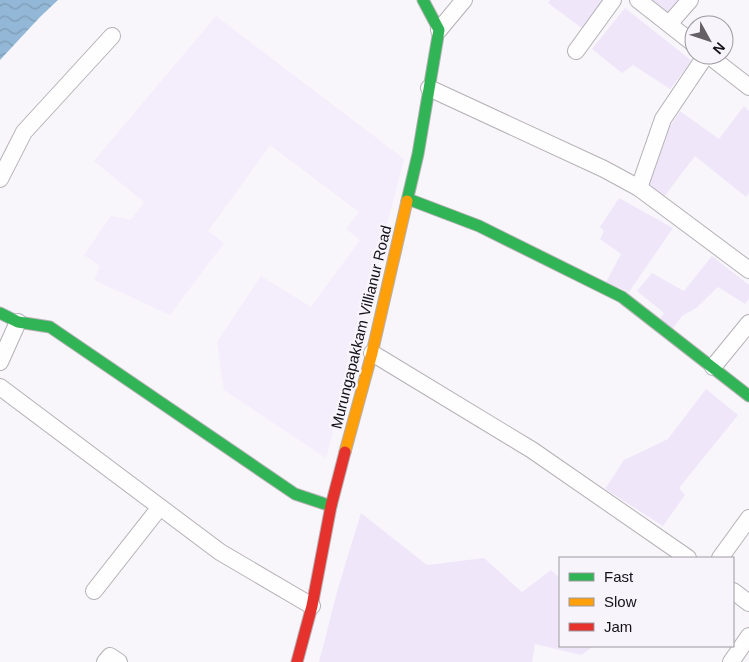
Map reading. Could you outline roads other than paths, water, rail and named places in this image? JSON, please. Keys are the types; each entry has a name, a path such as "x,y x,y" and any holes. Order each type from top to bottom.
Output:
{"street":[{"path":"423,0 439,30 464,0"},
{"path":"576,51 613,0"},
{"path":"638,0 684,36"},
{"path":"669,24 690,0"},
{"name":"Murungapakkam Villianur Road","path":"297,662 312,606 331,506 372,353 418,154 439,30"},
{"path":"0,179 24,132 112,36"},
{"path":"638,188 663,119 700,65"},
{"path":"720,65 749,87"},
{"path":"429,88 604,169 638,188 749,270"},
{"path":"408,198 479,226 622,297 749,396"},
{"path":"0,313 18,322 50,327 295,494 331,506"},
{"path":"0,362 18,322"},
{"path":"713,367 749,323"},
{"path":"372,353 532,450 687,557"},
{"path":"0,387 220,552 312,606"},
{"path":"94,591 160,507"},
{"path":"721,557 749,518"},
{"path":"734,592 749,603"},
{"path":"731,662 749,636"},
{"path":"105,662 110,656 119,662"}],"water":[{"path":"0,0 58,0 0,60"}]}
